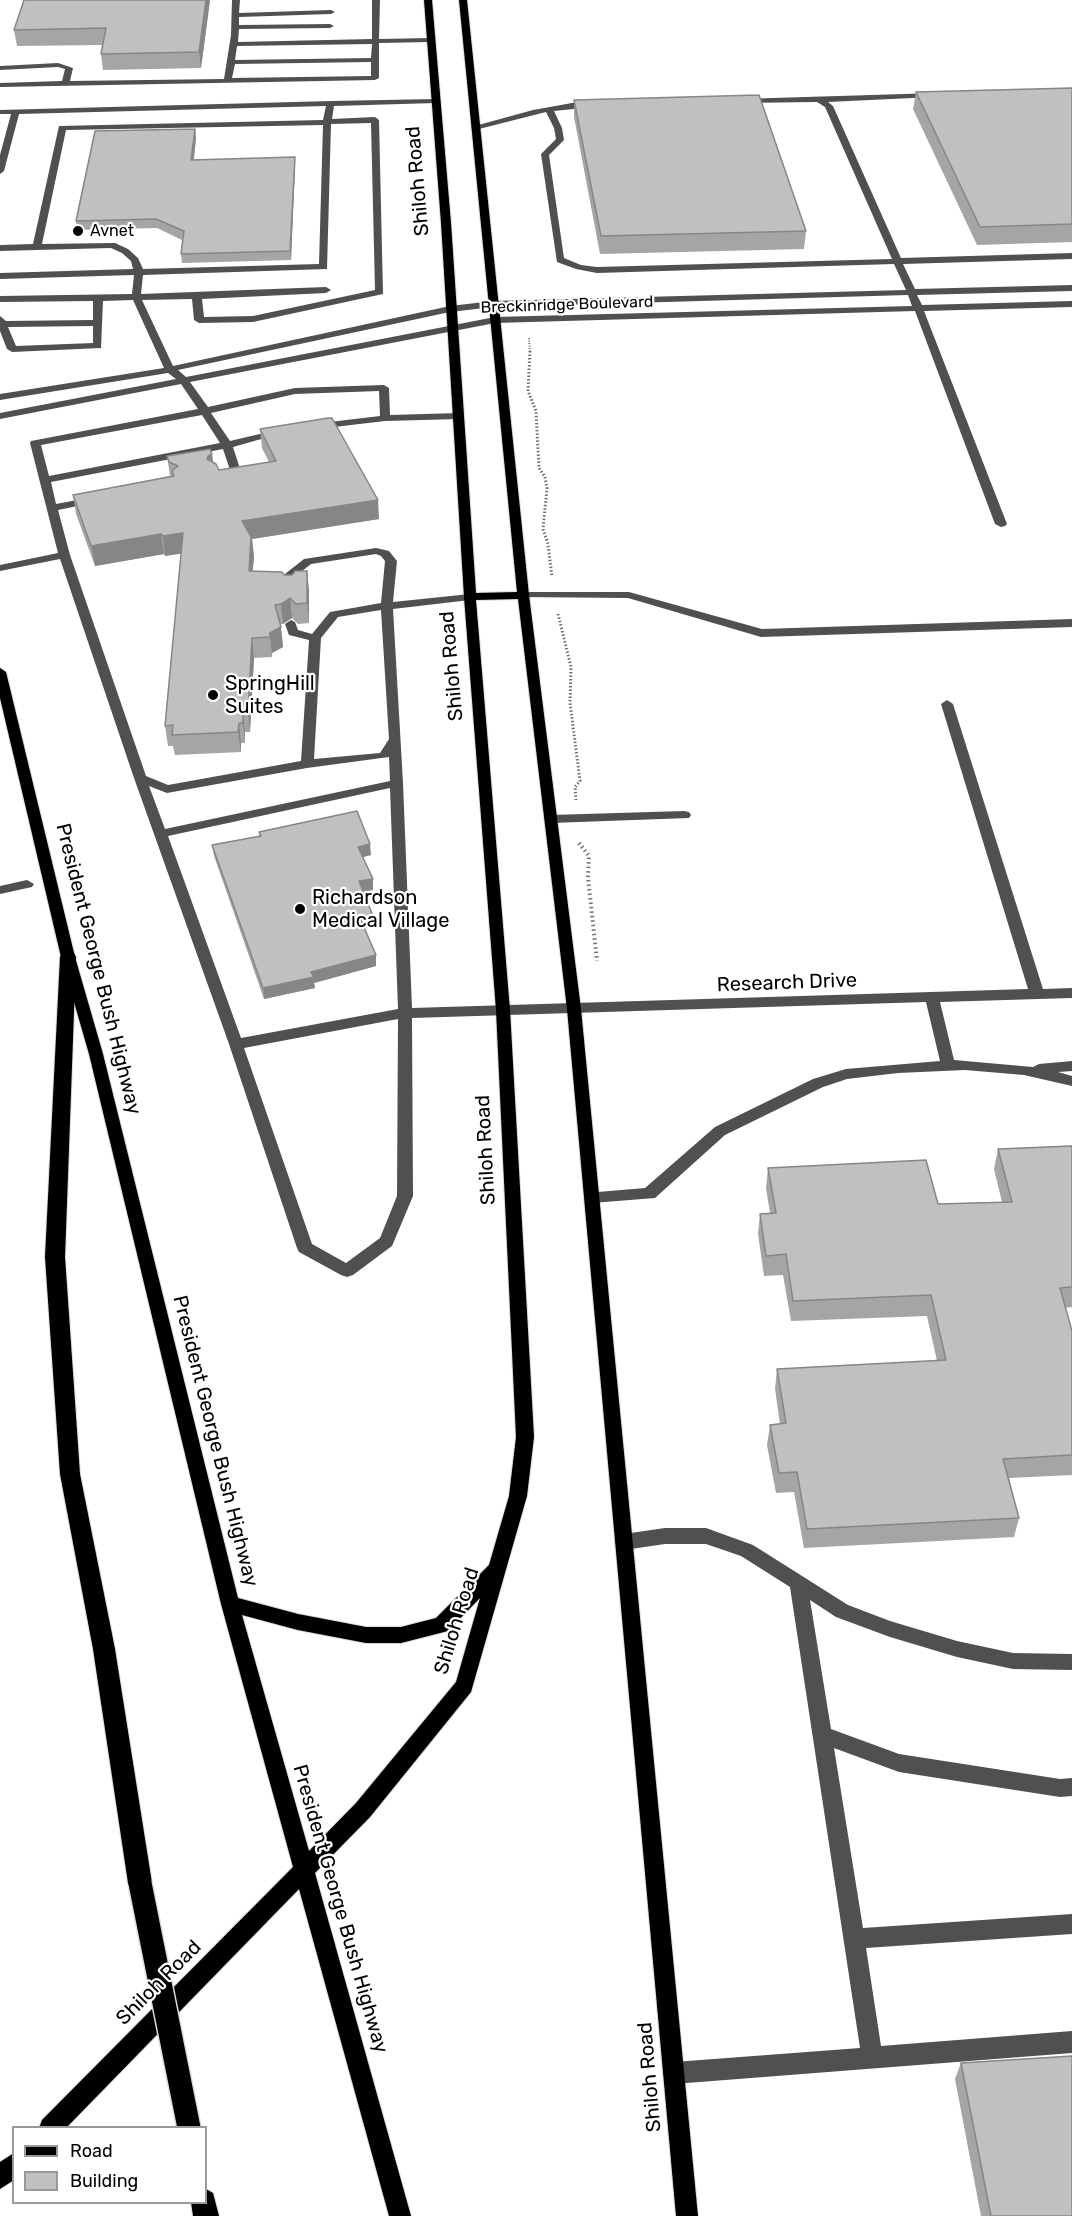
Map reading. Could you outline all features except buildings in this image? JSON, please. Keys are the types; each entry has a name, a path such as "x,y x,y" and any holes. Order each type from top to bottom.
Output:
{"highway":[{"path":"68,957 55,1257 70,1474 104,1649 140,1883 189,2126"}],"main road":[{"name":"Shiloh Road","path":"51,2126 363,1810 464,1686 519,1496 525,1437 503,1010 428,0"},
{"name":"Shiloh Road","path":"463,0 523,596 574,1009 687,2216"},
{"path":"471,597 523,596"},
{"name":"President George Bush Highway","path":"0,672 68,957 96,1054 230,1604 400,2216"},
{"path":"230,1604 298,1622 366,1635 401,1635 441,1625 499,1567"},
{"path":"0,2178 12,2166"}],"street":[{"path":"228,81 236,0"},
{"path":"330,42 331,0"},
{"path":"0,85 375,78 376,0"},
{"path":"236,15 331,12"},
{"path":"235,27 330,26"},
{"path":"233,44 431,40"},
{"path":"231,62 375,60"},
{"path":"0,68 58,65 69,68 65,84"},
{"path":"725,101 947,95"},
{"path":"819,100 830,106 918,308 1001,524"},
{"path":"0,112 435,101"},
{"path":"326,304 324,267 327,122 331,104"},
{"path":"476,127 549,109 572,105 607,104"},
{"path":"549,109 558,128 560,140 545,154 560,260 597,270 1072,256"},
{"path":"37,247 66,110"},
{"path":"0,171 16,111"},
{"path":"62,129 375,120 380,292 253,319 199,320 197,296"},
{"path":"0,248 112,245 125,250 135,260 139,272 136,297 169,368 183,380 227,445 237,475 216,478"},
{"path":"0,276 324,267"},
{"name":"Breckinridge Boulevard","path":"0,397 66,388 450,309 493,304 1072,288"},
{"path":"0,299 197,296 326,290"},
{"path":"98,298 98,323 98,346 12,348 1,322 98,323"},
{"name":"Breckinridge Boulevard","path":"0,416 495,320 1072,304"},
{"path":"290,591 291,574 308,561 376,551 385,553 391,561 387,606 397,783 405,1013 405,1196 386,1242 347,1271 305,1248 236,1044 140,778 64,555 35,443 205,411 294,391 384,388 385,418"},
{"path":"303,428 385,418 459,416"},
{"path":"45,480 227,445 291,429"},
{"path":"52,508 107,498"},
{"path":"0,567 64,555"},
{"path":"523,596 629,595 761,633 1072,623"},
{"path":"307,764 315,638 333,614 471,597"},
{"path":"291,624 293,632 315,638"},
{"path":"947,704 1038,994"},
{"path":"140,778 167,789 307,764 384,756 395,739"},
{"path":"160,834 397,783"},
{"path":"551,819 684,814"},
{"path":"0,890 27,884"},
{"name":"Research Drive","path":"236,1044 405,1013 1072,993"},
{"path":"932,997 948,1065"},
{"path":"592,1197 649,1194 720,1131 818,1083 846,1074 948,1065 1024,1070 1072,1066"},
{"path":"1024,1070 1072,1081"},
{"path":"624,1542 664,1536 706,1536 747,1550 842,1611 901,1633 957,1649 1013,1661 1072,1662"},
{"path":"798,1581 872,2057"},
{"path":"822,1736 899,1763 1060,1788 1072,1787"},
{"path":"854,1939 1072,1924"},
{"path":"674,2073 1072,2042"}],"path":[{"path":"537,421 539,468 547,488 543,529 548,544 554,596 572,667 570,703 580,782 574,787 580,845 589,856 588,878 597,961"}],"place":[{"name":"Avnet","path":"78,231"},
{"name":"SpringHill Suites","path":"213,695"},
{"name":"Richardson Medical Village","path":"300,909"}]}
